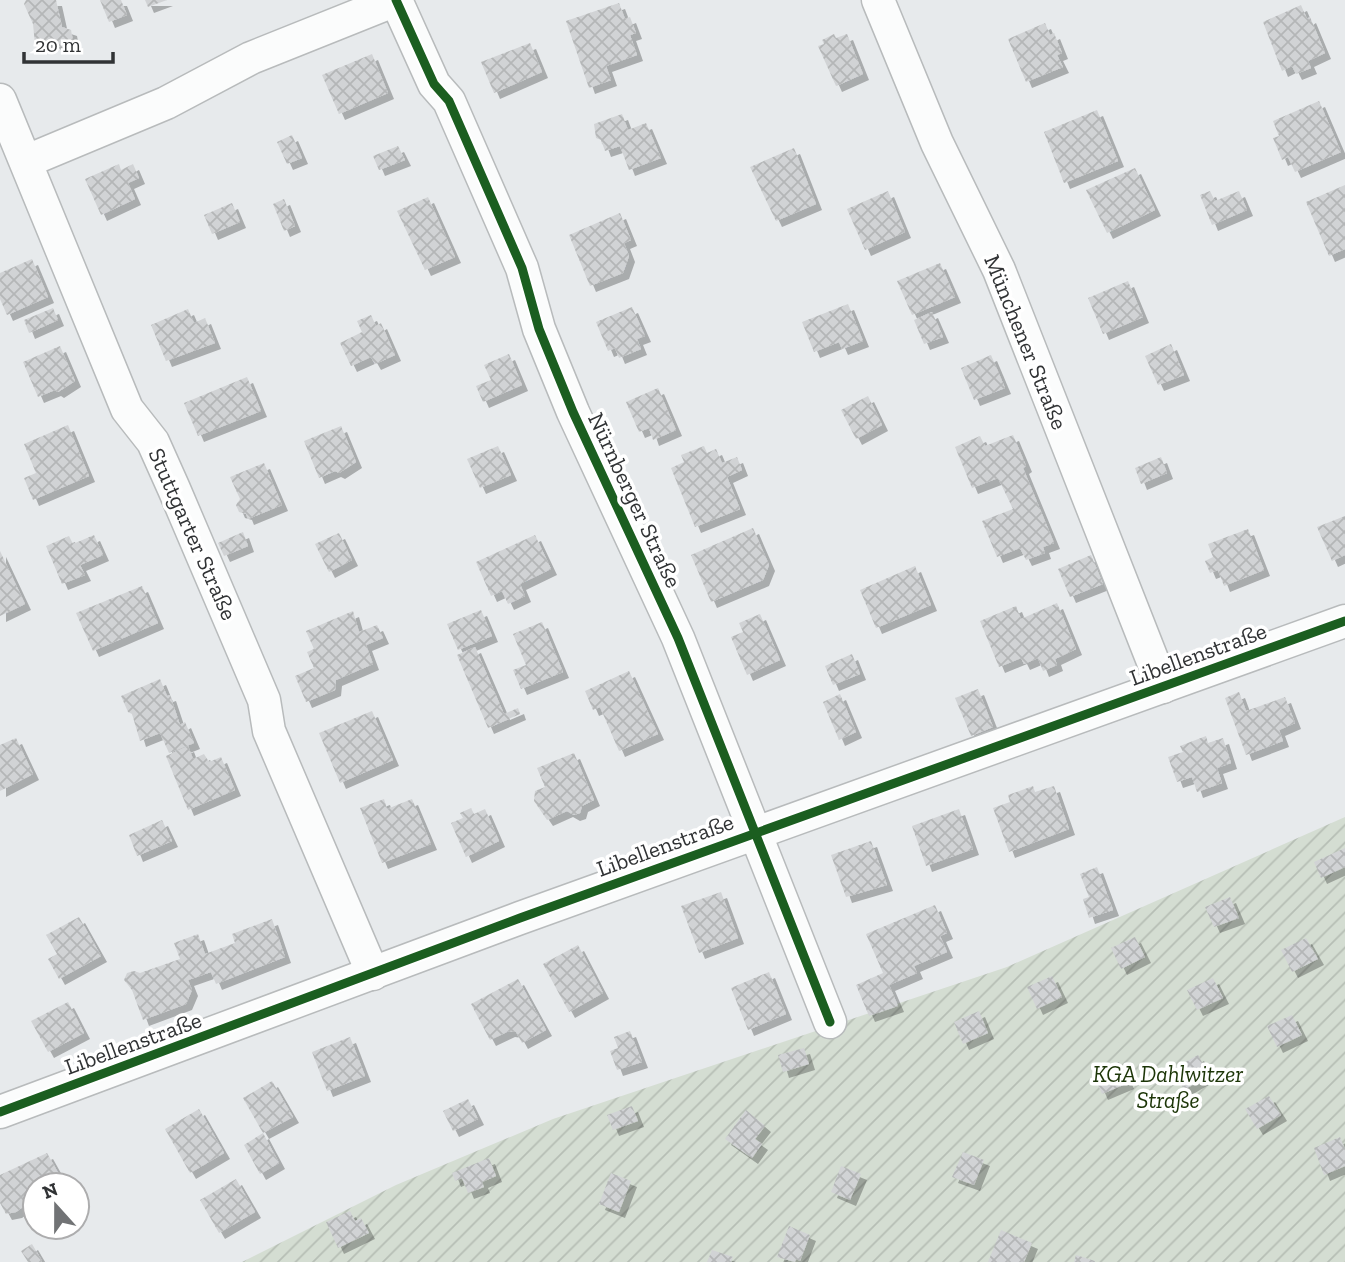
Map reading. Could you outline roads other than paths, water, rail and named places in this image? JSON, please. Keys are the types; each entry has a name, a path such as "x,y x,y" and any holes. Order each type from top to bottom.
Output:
{"street":[{"path":"27,161 166,103 251,58 396,0"},
{"name":"Nürnberger Straße","path":"396,0 434,84 449,101 522,268 548,353 601,476 636,542 678,638 830,1022"},
{"name":"Münchener Straße","path":"878,0 937,143 999,270 1163,687"},
{"name":"Stuttgarter Straße","path":"0,100 127,409 153,442 242,646 264,700 269,731 373,974"},
{"name":"Libellenstraße","path":"3,1102 373,974 754,833 1345,621"}],"park label":[{"name":"KGA Dahlwitzer Straße","path":"1168,1087"}]}
